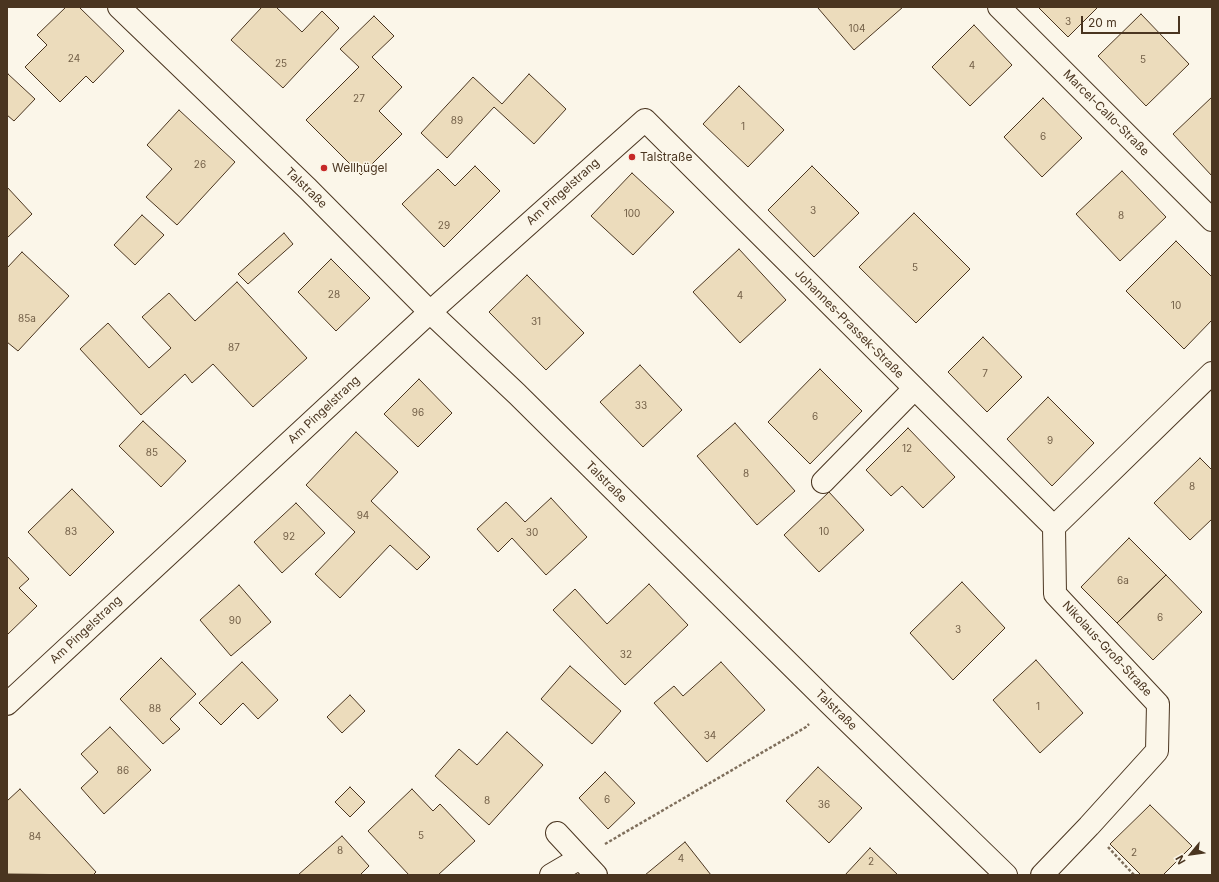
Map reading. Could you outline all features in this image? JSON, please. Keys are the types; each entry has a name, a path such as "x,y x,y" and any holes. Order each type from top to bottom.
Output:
{"street":[{"name":"Talstraße","path":"119,7 308,189 430,312 517,394 829,703 1006,875"},
{"name":"Marcel-Callo-Straße","path":"999,7 1212,220"},
{"name":"Am Pingelstrang","path":"7,704 430,312 645,120"},
{"name":"Johannes-Prassek-Straße","path":"645,120 1054,527"},
{"path":"1054,527 1212,373"},
{"path":"823,482 914,389"},
{"name":"Nikolaus-Groß-Straße","path":"1042,875 1157,751 1158,704 1055,594 1054,527"},
{"path":"557,833 596,875"},
{"path":"551,875 580,858"}],"path":[{"path":"580,858 806,727 829,703"},
{"path":"1089,826 1134,875"}],"building":[{"path":"66,7 79,7 124,51 93,83 86,76 60,102 25,67 47,45 37,35"},
{"path":"262,7 276,7 302,32 322,11 339,28 283,88 231,40"},
{"path":"903,7 854,50 818,8"},
{"path":"1038,7 1098,7 1068,37"},
{"path":"1141,14 1189,64 1146,106 1098,56"},
{"path":"374,16 394,36 372,57 402,87 379,111 402,134 361,175 306,120 359,67 340,49"},
{"path":"974,25 1012,65 970,106 932,67"},
{"path":"8,74 35,99 14,121 7,115"},
{"path":"529,74 566,109 534,144 494,107 447,158 421,133 473,77 502,104"},
{"path":"739,86 784,130 748,167 703,124"},
{"path":"1212,97 1212,176 1173,134"},
{"path":"1043,98 1082,138 1042,177 1004,137"},
{"path":"179,110 235,162 177,225 146,197 172,169 147,145"},
{"path":"475,166 500,191 444,247 402,204 438,169 455,186"},
{"path":"812,166 859,213 814,257 768,210"},
{"path":"1122,171 1166,217 1120,261 1076,214"},
{"path":"632,173 674,212 633,255 591,216"},
{"path":"7,187 32,214 7,238"},
{"path":"914,213 970,269 916,323 859,267"},
{"path":"142,215 164,235 135,265 114,245"},
{"path":"284,233 293,244 248,284 238,274"},
{"path":"1176,241 1212,277 1212,320 1184,349 1126,291"},
{"path":"739,249 786,300 740,343 693,292"},
{"path":"22,252 69,296 18,351 7,342 7,268"},
{"path":"331,259 370,298 336,331 298,292"},
{"path":"527,275 584,333 546,370 489,312"},
{"path":"237,282 307,358 253,407 213,364 192,383 185,374 141,415 80,349 108,323 149,368 171,348 142,317 169,293 195,321"},
{"path":"983,337 1022,377 987,412 948,372"},
{"path":"640,365 682,410 643,447 600,402"},
{"path":"820,369 862,411 810,464 768,422"},
{"path":"419,379 452,413 418,447 384,414"},
{"path":"1048,397 1094,443 1052,486 1007,439"},
{"path":"143,421 186,461 161,487 119,446"},
{"path":"735,423 795,491 757,525 697,456"},
{"path":"908,428 955,477 923,508 902,486 891,496 866,470"},
{"path":"356,432 398,472 371,501 430,557 417,570 390,545 340,598 315,574 355,532 306,485"},
{"path":"1200,458 1212,470 1212,519 1190,540 1154,503"},
{"path":"72,489 114,532 70,576 28,532"},
{"path":"829,492 864,530 819,572 784,535"},
{"path":"551,498 587,537 546,575 512,538 498,552 477,529 506,502 525,522"},
{"path":"296,503 325,533 282,573 254,542"},
{"path":"1129,538 1166,575 1117,623 1081,587"},
{"path":"7,556 29,579 19,588 37,606 7,635"},
{"path":"1166,575 1202,612 1153,660 1117,623"},
{"path":"962,582 1005,628 953,680 910,633"},
{"path":"649,584 688,625 625,685 553,610 575,589 607,624"},
{"path":"239,585 271,622 231,656 200,620"},
{"path":"161,658 196,694 170,719 180,729 163,744 120,699"},
{"path":"1036,660 1083,713 1040,753 993,700"},
{"path":"242,662 278,700 258,719 243,703 221,725 199,703"},
{"path":"721,662 765,710 707,762 654,703 674,686 683,696"},
{"path":"570,666 621,711 592,744 541,699"},
{"path":"350,695 365,711 342,733 327,717"},
{"path":"110,727 151,770 104,814 81,788 98,772 81,754"},
{"path":"507,732 543,765 489,825 435,776 459,749 477,765"},
{"path":"818,767 862,808 829,843 786,801"},
{"path":"605,772 635,803 608,829 579,798"},
{"path":"350,787 365,802 350,817 335,802"},
{"path":"20,789 96,872 93,875 7,874 7,801"},
{"path":"412,789 433,811 440,804 475,841 438,875 409,875 368,831"},
{"path":"1150,805 1192,846 1163,875 1141,875 1110,844"},
{"path":"342,836 369,866 360,875 298,875"},
{"path":"685,842 711,875 645,875"},
{"path":"870,848 898,875 845,875"}],"place":[{"name":"Talstraße","path":"632,157"},
{"name":"Wellhügel","path":"324,168"}]}
